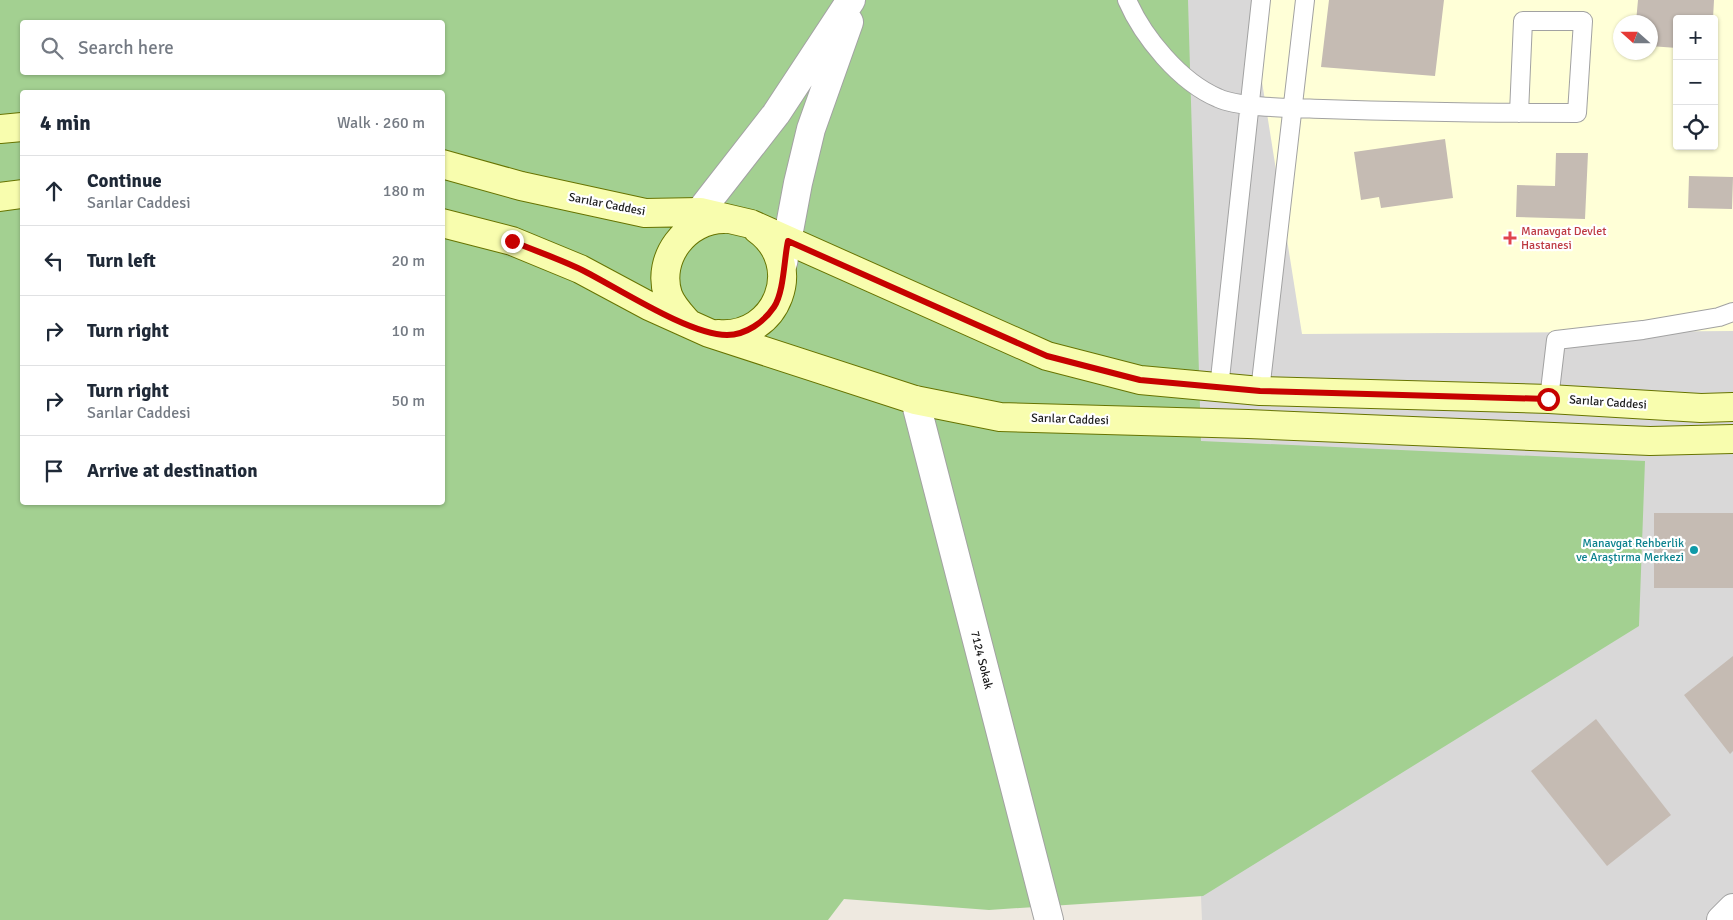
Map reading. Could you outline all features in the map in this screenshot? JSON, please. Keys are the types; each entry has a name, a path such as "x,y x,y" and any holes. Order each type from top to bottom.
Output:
{"street":[{"path":"851,0 776,114 680,238 670,254 666,274 667,287 677,312 700,329 729,335 748,331 763,320 775,306 782,288 782,269 811,129 856,0"},
{"path":"0,129 20,127"},
{"name":"Sarılar Caddesi","path":"445,165 521,186 645,213 700,212 742,222 1047,356 1140,380 1260,391 1548,399 1701,408 1733,407"},
{"path":"0,197 20,194"},
{"path":"680,238 696,225 714,219 742,222 766,235 777,251 782,269"},
{"name":"Sarılar Caddesi","path":"445,224 512,241 580,269 649,306 700,329 915,400 1000,417 1248,424 1650,441 1733,439"},
{"name":"7124 Sokak","path":"915,400 1049,920"},
{"path":"1720,920 1733,908"}],"lane":[{"path":"1127,0 1147,35 1182,73 1218,99 1292,108 1451,114 1577,113 1582,21 1522,20 1519,113"},
{"path":"1219,388 1260,0"},
{"path":"1260,391 1305,0"},
{"path":"1548,399 1556,340 1642,330 1719,317 1733,312"}],"shaded area":[{"path":"988,0 1733,0 1733,920 1202,920 1167,105"},
{"name":"Manavgat Devlet Hastanesi","path":"1269,0 1733,0 1733,331 1302,334 1259,63"}],"green space":[{"path":"0,0 1188,0 1201,441 1645,461 1639,626 1203,896 989,910 844,899 828,920 0,920"}],"building":[{"path":"1329,0 1444,0 1435,76 1321,67"},
{"path":"1638,0 1714,0 1713,15 1673,15 1673,48 1658,47 1658,15 1637,15"},
{"path":"1445,139 1453,198 1381,208 1379,197 1361,200 1354,152"},
{"path":"1556,153 1588,153 1585,219 1516,217 1517,185 1555,186"},
{"path":"1689,176 1733,177 1732,209 1688,208"},
{"name":"Manavgat Rehberlik ve Araştırma Merkezi","path":"1654,513 1733,513 1733,588 1654,588"},
{"path":"1733,656 1733,751 1730,754 1684,695"},
{"path":"1596,719 1671,815 1607,866 1531,771"}],"place":[{"name":"Manavgat Devlet Hastanesi","path":"1510,238"},
{"name":"Manavgat Rehberlik ve Araştırma Merkezi","path":"1694,550"}],"route":[{"path":"512,241 580,269 649,306 709,333 729,335 748,331 763,320 775,306 782,288 782,269 788,241 1047,356 1140,380 1260,391 1548,399"}]}
